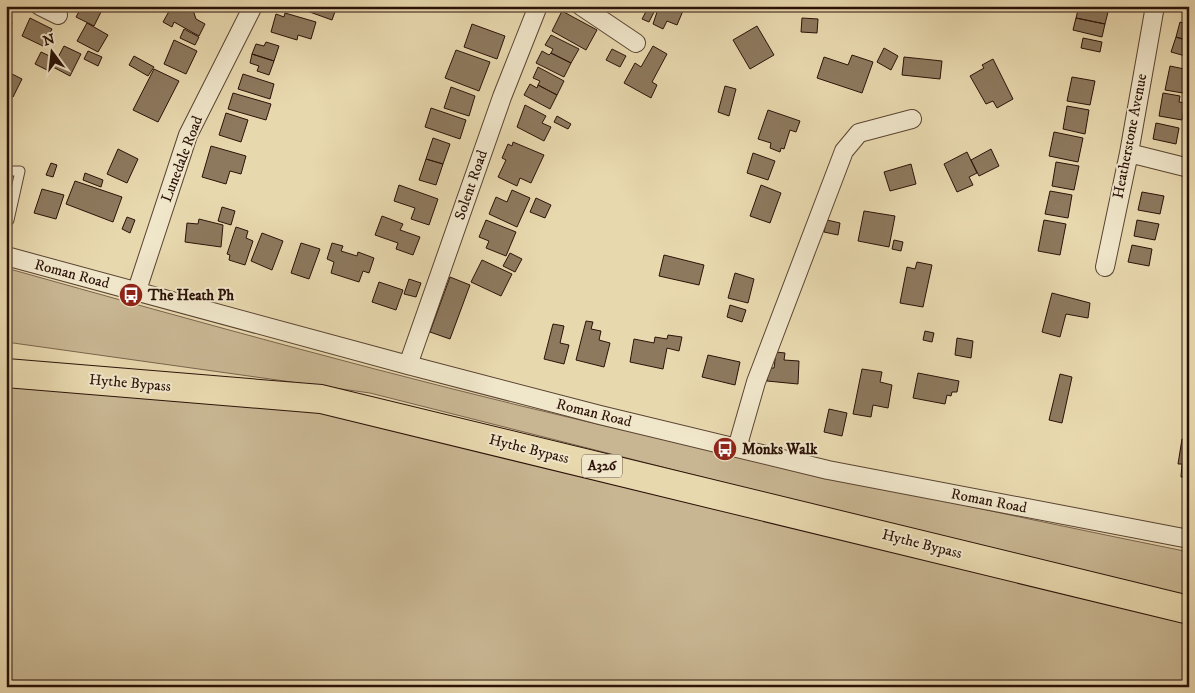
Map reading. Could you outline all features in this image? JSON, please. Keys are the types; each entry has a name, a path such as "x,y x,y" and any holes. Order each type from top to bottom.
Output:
{"main road":[{"name":"Hythe Bypass","path":"6,373 321,399 1189,610"}],"street":[{"path":"40,6 58,15"},
{"name":"Lunedale Road","path":"137,290 188,135 254,6"},
{"name":"Solent Road","path":"408,365 502,97 538,6"},
{"path":"581,6 636,43"},
{"name":"Heatherstone Avenue","path":"1105,266 1129,152 1155,6"},
{"path":"737,448 756,382 844,151 858,133 912,119"},
{"path":"1129,152 1189,168"},
{"name":"Roman Road","path":"6,256 408,365 828,470 1189,539"}],"lane":[{"path":"6,171 20,171 9,220 6,220"}],"shaded area":[{"path":"6,268 301,349 597,424 819,474 1189,552 1189,596 955,541 370,393 6,342"},
{"path":"6,381 344,411 1189,615 1189,687 6,687"}],"building":[{"path":"82,6 104,6 94,26 76,17"},
{"path":"172,6 195,6 193,10 196,19 205,24 199,36 174,22 172,27 163,22"},
{"path":"293,6 337,6 332,20"},
{"path":"516,6 530,6 527,13"},
{"path":"649,6 655,10 649,22 642,19"},
{"path":"659,6 685,6 677,25 667,21 663,29 653,24"},
{"path":"776,6 789,6 788,11"},
{"path":"1079,6 1108,12 1105,24 1076,18"},
{"path":"1184,6 1189,6 1189,14 1182,12"},
{"path":"562,11 597,30 586,50 552,31"},
{"path":"285,13 316,22 311,39 298,35 297,40 271,32 276,14 284,17"},
{"path":"30,18 52,29 43,46 22,36"},
{"path":"802,18 818,19 817,33 801,32"},
{"path":"1076,18 1105,24 1102,37 1073,30"},
{"path":"1180,22 1189,25 1189,41 1176,37"},
{"path":"87,23 108,35 98,52 77,41"},
{"path":"472,24 505,36 497,59 464,47"},
{"path":"757,26 774,55 750,69 733,40"},
{"path":"184,29 199,37 195,45 180,38"},
{"path":"551,35 579,49 571,63 551,53 553,49 545,45"},
{"path":"1176,37 1189,41 1189,57 1171,52"},
{"path":"1083,38 1102,42 1100,52 1081,48"},
{"path":"174,40 197,51 186,74 164,64"},
{"path":"266,42 279,46 274,61 252,54 256,44 264,46"},
{"path":"64,46 81,54 70,76 53,67"},
{"path":"653,46 667,54 652,82 657,85 651,98 624,83 635,63 641,67"},
{"path":"884,48 898,56 891,70 877,62"},
{"path":"612,49 626,56 620,67 606,60"},
{"path":"456,50 490,62 479,91 445,78"},
{"path":"88,51 102,57 98,66 84,59"},
{"path":"542,51 549,55 551,53 571,63 564,77 536,63"},
{"path":"41,52 56,59 49,71 35,64"},
{"path":"252,54 274,61 269,75 257,71 259,66 250,63"},
{"path":"852,55 873,62 862,93 817,78 824,57 848,65"},
{"path":"134,56 154,67 148,76 129,65"},
{"path":"904,57 942,61 940,79 902,75"},
{"path":"993,59 1013,99 997,108 993,101 986,104 970,76 984,68 982,65"},
{"path":"1170,66 1189,70 1189,94 1165,90"},
{"path":"538,67 564,81 557,95 538,85 540,81 533,78"},
{"path":"154,69 179,81 158,122 133,110"},
{"path":"6,71 22,79 13,97 6,94"},
{"path":"243,74 274,84 270,99 238,89"},
{"path":"1072,77 1095,81 1090,105 1067,101"},
{"path":"530,84 537,88 538,85 557,95 550,109 524,95"},
{"path":"725,86 736,89 729,116 718,112"},
{"path":"451,87 475,96 469,116 444,108"},
{"path":"233,93 271,104 266,120 228,109"},
{"path":"1163,93 1180,96 1179,102 1185,103 1182,120 1159,116"},
{"path":"525,105 546,116 542,123 551,127 544,141 517,127"},
{"path":"1067,106 1089,110 1085,134 1063,129"},
{"path":"431,108 466,120 460,139 425,127"},
{"path":"768,110 800,121 796,132 790,130 784,149 781,148 780,152 770,148 771,143 758,139"},
{"path":"226,113 248,120 241,142 219,135"},
{"path":"557,116 571,124 568,129 554,122"},
{"path":"1156,123 1179,128 1176,144 1153,139"},
{"path":"1054,132 1083,138 1078,162 1049,156"},
{"path":"433,138 450,144 443,164 426,159"},
{"path":"513,142 544,155 531,183 520,178 517,186 498,177 506,160 502,158 508,144 512,146"},
{"path":"211,146 246,156 241,174 230,171 226,184 202,177"},
{"path":"118,149 138,159 127,183 107,174"},
{"path":"991,149 999,166 979,176 971,160"},
{"path":"967,152 977,173 969,177 973,185 957,192 944,164"},
{"path":"753,153 775,161 768,180 747,173"},
{"path":"426,159 443,164 436,185 419,180"},
{"path":"1056,162 1079,166 1074,190 1052,186"},
{"path":"51,163 57,165 53,177 46,175"},
{"path":"911,164 916,184 890,191 884,172"},
{"path":"85,173 103,180 101,187 83,180"},
{"path":"75,181 122,197 113,222 66,204"},
{"path":"399,185 438,199 429,225 411,219 415,208 394,201"},
{"path":"761,185 781,193 770,223 750,216"},
{"path":"42,189 64,195 56,219 34,213"},
{"path":"512,190 530,198 517,227 489,214 496,197 507,202"},
{"path":"1050,191 1072,195 1068,218 1045,214"},
{"path":"1142,192 1164,196 1160,214 1138,210"},
{"path":"536,198 551,205 545,218 530,212"},
{"path":"222,207 235,211 231,225 218,221"},
{"path":"864,211 895,216 889,247 858,241"},
{"path":"382,216 403,224 400,230 420,237 413,255 396,249 398,243 375,235"},
{"path":"127,217 135,220 130,233 122,229"},
{"path":"199,219 223,225 221,247 185,242 187,223 198,224"},
{"path":"486,220 516,232 506,256 486,248 489,241 479,237"},
{"path":"827,220 840,223 838,235 824,232"},
{"path":"1044,220 1066,224 1060,255 1038,251"},
{"path":"1137,220 1159,224 1155,240 1134,236"},
{"path":"236,227 248,231 246,238 253,241 245,265 229,260 230,255 227,254"},
{"path":"262,233 283,241 272,270 251,261"},
{"path":"894,240 903,242 901,251 892,249"},
{"path":"301,243 320,249 309,279 291,273"},
{"path":"332,243 343,246 341,251 357,256 358,252 374,258 369,273 363,271 359,282 331,273 334,262 327,259"},
{"path":"1132,245 1152,249 1149,266 1128,262"},
{"path":"510,253 522,259 515,272 503,266"},
{"path":"664,255 704,265 699,285 659,276"},
{"path":"482,260 512,274 501,296 471,282"},
{"path":"917,262 932,265 923,307 900,303 907,267 915,269"},
{"path":"735,273 754,279 748,303 728,298"},
{"path":"450,277 470,285 450,339 430,332"},
{"path":"409,279 421,283 416,297 404,294"},
{"path":"379,282 403,290 396,310 372,302"},
{"path":"1052,293 1090,303 1088,318 1066,314 1060,337 1042,332"},
{"path":"730,305 746,310 742,322 727,317"},
{"path":"586,321 593,322 591,329 601,331 599,340 610,343 604,367 576,360"},
{"path":"553,324 564,326 560,343 569,345 564,364 544,359"},
{"path":"925,331 934,333 932,342 923,340"},
{"path":"668,335 682,337 679,351 667,348 663,369 630,362 634,339 654,343 655,337 667,339"},
{"path":"957,338 973,341 971,358 955,355"},
{"path":"776,352 785,353 784,360 799,361 798,384 767,381 768,368 774,368"},
{"path":"708,355 740,362 735,385 702,377"},
{"path":"862,369 882,372 880,382 892,385 888,408 873,405 871,417 853,414"},
{"path":"918,373 959,381 957,392 952,392 951,396 947,395 945,404 913,398"},
{"path":"1060,374 1072,377 1062,423 1049,420"},
{"path":"829,409 847,413 842,436 824,432"},
{"path":"1182,439 1189,440 1189,478 1181,477 1182,464 1178,464"}],"place":[{"name":"The Heath Ph","path":"131,295"},
{"name":"Monks Walk","path":"725,449"}]}
